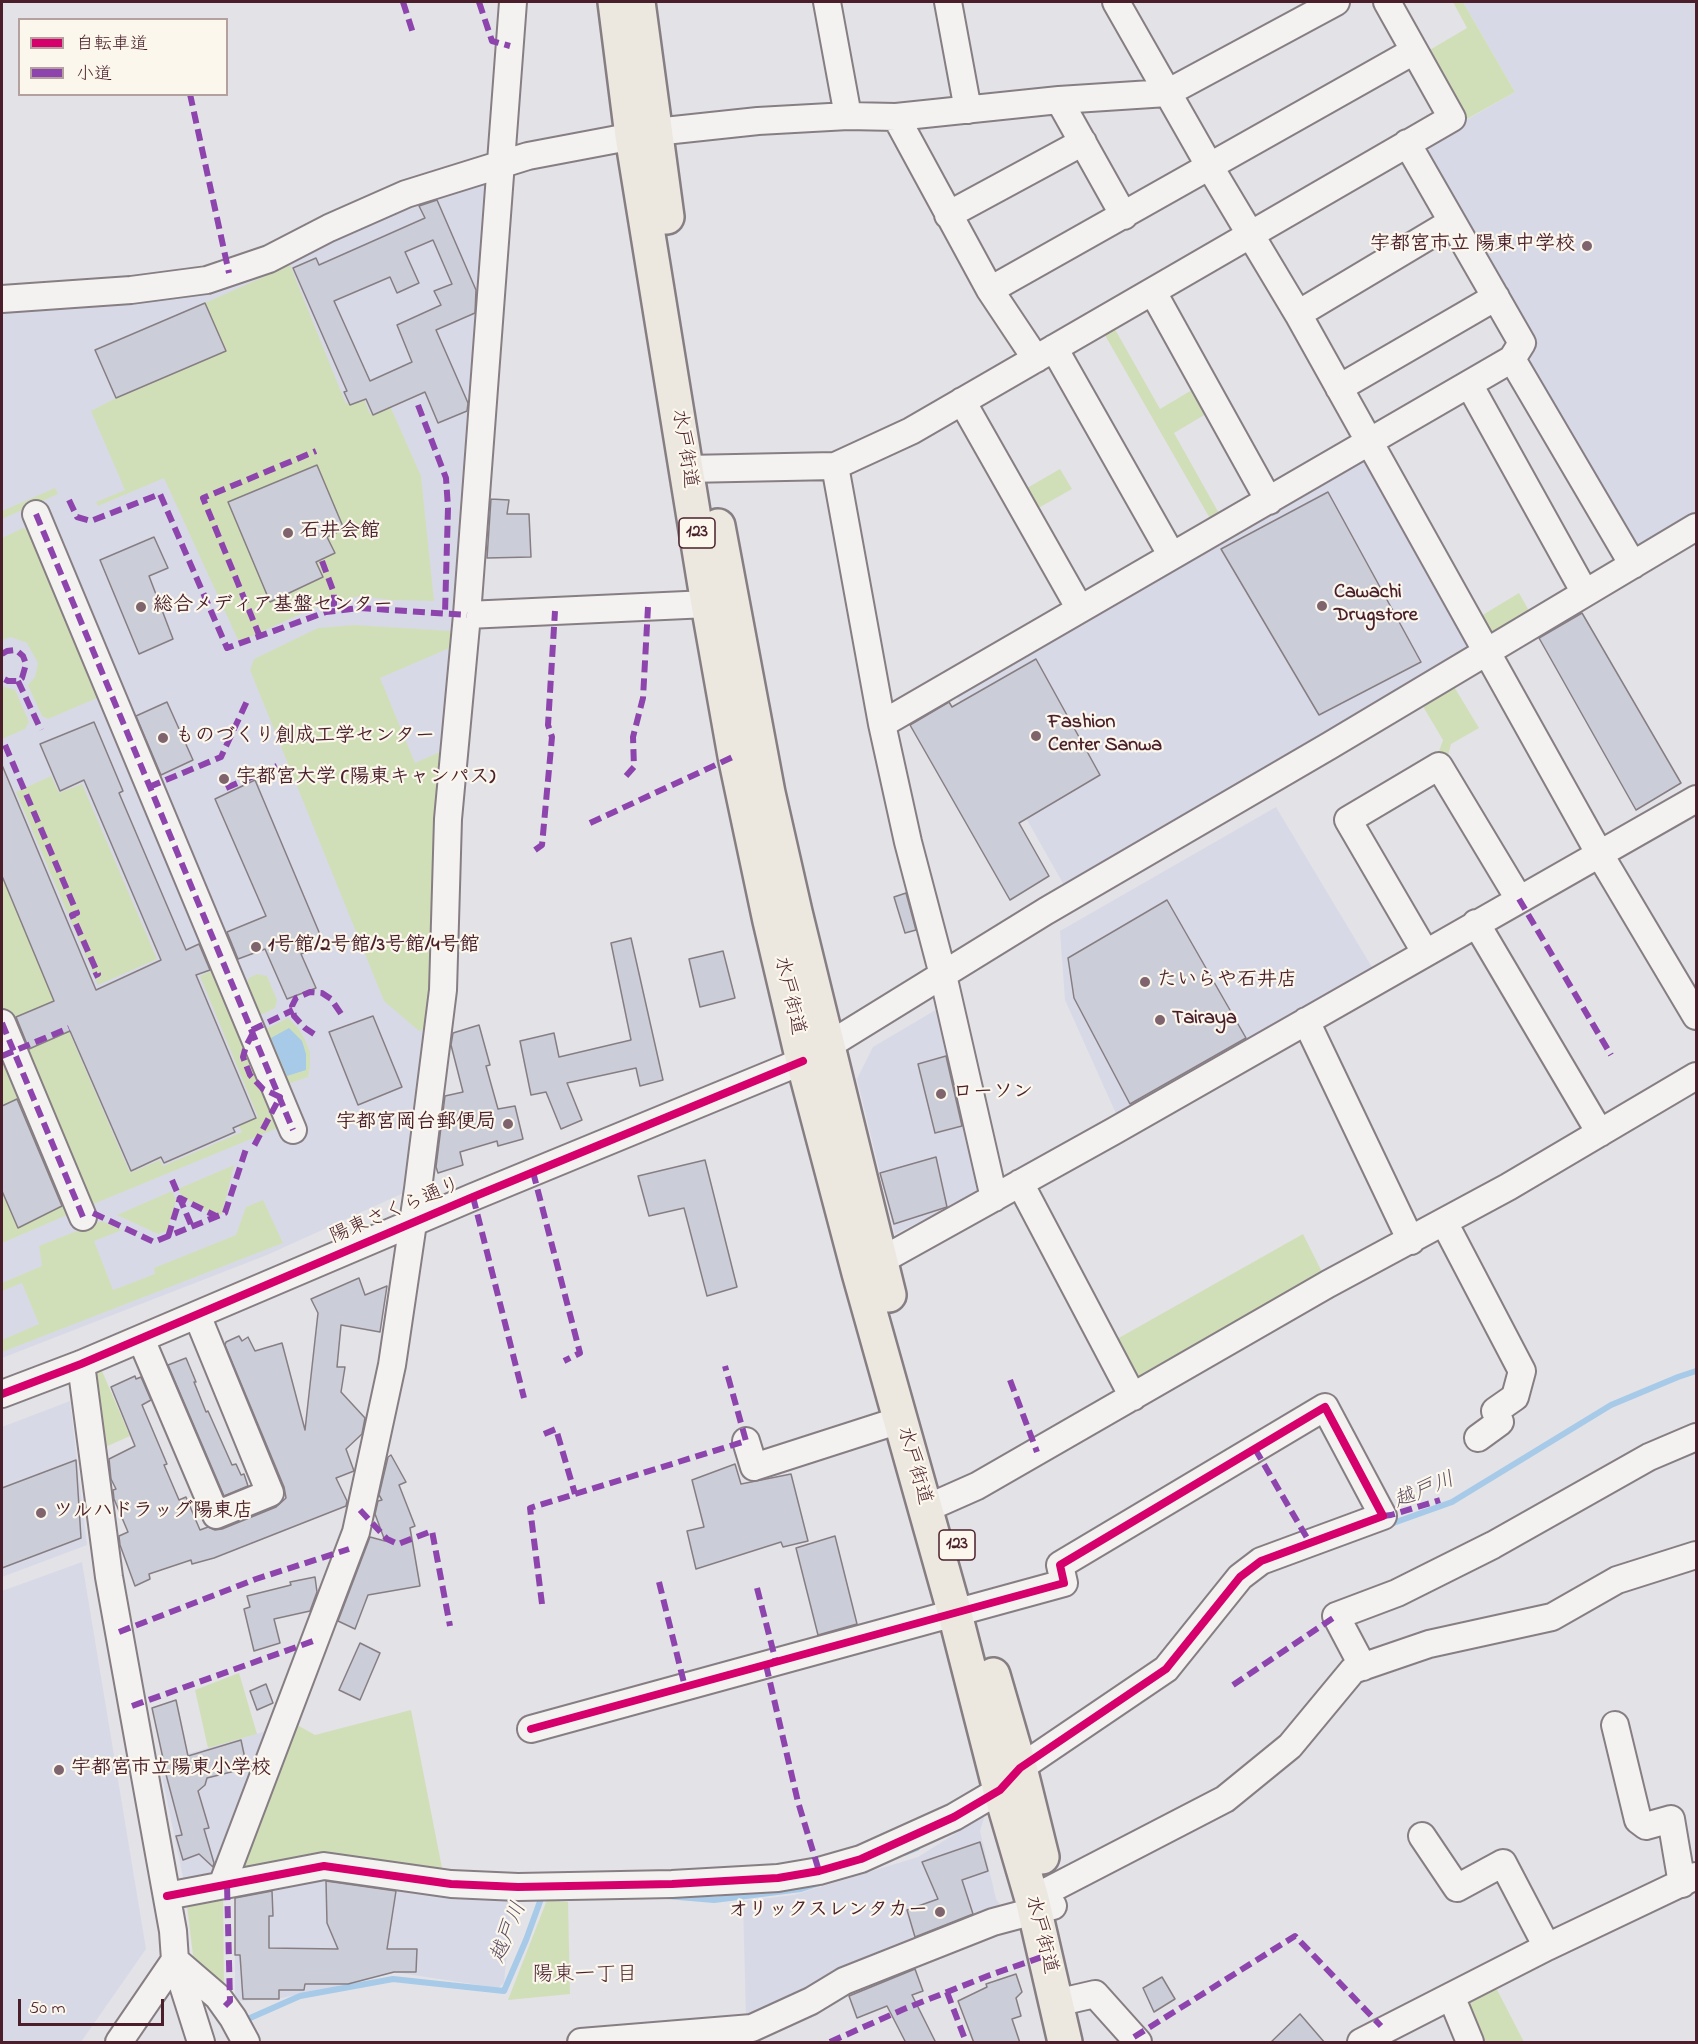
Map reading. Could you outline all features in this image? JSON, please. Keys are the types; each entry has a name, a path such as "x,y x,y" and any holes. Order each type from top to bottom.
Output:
{"highway":[{"name":"水戸街道","path":"615,2 644,134 720,602 768,793 815,1054 869,1267 965,1611 1007,1789 1042,1901 1066,2000 1086,2043"},
{"name":"水戸街道","path":"638,2 644,134"},
{"name":"水戸街道","path":"869,1267 900,1420 935,1505"},
{"name":"水戸街道","path":"1007,1789 1042,1901"},
{"name":"水戸街道","path":"1065,2043 1066,2000"}],"street":[{"path":"222,1885 356,1532 392,1365 443,990 448,819 467,615 513,2"},
{"path":"827,2 848,116"},
{"path":"948,2 968,110"},
{"path":"1116,2 1210,167 1298,314 1599,853 1696,1016"},
{"path":"2,299 131,290 207,280 269,259 329,228 406,194 528,156 644,134 758,121 848,116 896,117 1059,100 1167,93 1336,2"},
{"path":"697,470 835,466 911,431 1452,118 1387,2"},
{"path":"990,290 1414,51"},
{"path":"1059,100 1124,216"},
{"path":"896,117 990,290 1045,354 1172,556"},
{"path":"948,215 1083,142"},
{"path":"882,724 1512,359 1522,343 1407,143"},
{"path":"1298,314 1452,222"},
{"path":"1153,292 1269,501"},
{"path":"1339,388 1496,297"},
{"path":"1512,359 1633,565"},
{"path":"1468,384 1585,593"},
{"path":"962,402 1080,609"},
{"path":"835,466 882,724 908,842 943,975 994,1198"},
{"path":"36,514 293,1130"},
{"name":"陽東さくら通り","path":"2,1394 197,1316 815,1054 1046,911 1488,652 1696,527"},
{"path":"467,615 720,602"},
{"path":"1425,952 1348,820 1439,766 1519,899"},
{"path":"869,1267 1696,799"},
{"path":"1476,923 1600,1132"},
{"path":"1305,1021 1411,1241"},
{"path":"2,1023 83,1217"},
{"path":"935,1505 977,1486 1328,1284 1411,1241 1696,1076"},
{"path":"1020,1183 1133,1397"},
{"path":"1444,1222 1522,1371 1515,1397 1495,1411 1500,1422 1478,1438"},
{"path":"141,1339 216,1515 270,1492 197,1316"},
{"path":"81,1364 109,1577 167,1896 175,1960 201,2043"},
{"path":"167,1896 324,1866 451,1884 518,1887 672,1884 778,1878 819,1871 861,1859 954,1817 1007,1789 1166,1669 1240,1577 1261,1561 1383,1516 1325,1407 1060,1565 1064,1583 531,1729"},
{"path":"746,1441 754,1467 900,1420"},
{"path":"1363,1667 1336,1616 1397,1593 1493,1545 1650,1457 1696,1437"},
{"path":"581,2043 752,2028 811,2001 844,1981 1042,1901 1225,1799 1290,1746 1353,1670 1429,1644 1552,1617 1617,1580 1696,1555"},
{"path":"1361,2043 1547,1947 1689,1880 1671,1819 1646,1826 1638,1820 1615,1725"},
{"path":"1422,1836 1457,1888 1503,1863 1547,1947"},
{"path":"175,1960 218,1997 241,2034"},
{"path":"119,2043 175,1960"},
{"path":"1066,2000 1095,1994 1138,2043"},
{"path":"1451,1996 1470,2043"}],"shaded area":[{"name":"宇都宮市立 陽東中学校","path":"1463,2 1696,2 1696,514 1642,545 1628,539 1530,363 1533,340 1423,152 1425,144 1515,92"},
{"name":"宇都宮大学 (陽東キャンパス)","path":"487,171 439,950 408,1191 267,1255 2,1358 2,305 183,290"},
{"path":"1364,452 1476,648 1064,885 955,693"},
{"path":"1276,807 1376,974 1118,1118 1065,1000 1060,931"},
{"path":"939,1008 983,1190 895,1234 857,1079 873,1047"},
{"path":"70,1401 87,1545 2,1577 2,1427"},
{"name":"宇都宮市立陽東小学校","path":"82,1562 146,1949 81,2042 2,2042 2,1591"},
{"path":"277,1728 219,1873 185,1887 159,1762"},
{"path":"985,1815 980,1831 996,1899 1003,1909 746,2018 743,1901 794,1895 918,1857"},
{"path":"327,1870 512,1896 504,1983 498,1988 394,1972 276,1999 235,2001 235,1891"}],"green space":[{"path":"1453,2 1463,2 1515,92 1467,119 1428,51 1467,28"},
{"path":"290,265 346,404 363,397 370,414 390,406 421,476 434,601 391,600 361,596 325,603 239,642 164,478 98,506 96,502 125,490 91,411 225,351 205,303"},
{"path":"1112,324 1160,409 1197,387 1211,411 1174,433 1221,517 1212,522 1102,330"},
{"path":"1060,469 1072,489 1026,515 1015,495"},
{"path":"55,488 58,494 2,519 2,511"},
{"path":"23,528 30,531 100,691 97,698 48,719 42,716 28,685 35,677 38,663 27,643 11,637 2,640 2,538"},
{"path":"1519,593 1532,616 1502,633 1489,630 1481,616"},
{"path":"355,625 451,631 452,647 380,678 415,763 449,748 432,1026 419,1031 384,1001 250,670 254,659 318,628"},
{"path":"1453,685 1479,728 1451,744 1447,759 1437,757 1443,740 1421,703"},
{"path":"2,686 15,690 29,722 25,729 2,739"},
{"path":"51,776 59,793 82,784 157,959 98,985 16,792"},
{"path":"2,876 130,1173 160,1160 163,1166 242,1132 239,1126 258,1117 200,976 220,967 280,1127 91,1205 85,1202 2,1007"},
{"path":"257,974 267,976 277,1000 275,1008 263,1014 257,1013 245,988 249,978"},
{"path":"288,1018 305,1040 310,1052 310,1066 308,1077 285,1085 262,1031"},
{"path":"2,1041 72,1209 67,1215 2,1243"},
{"path":"234,1165 222,1214 216,1216 182,1197 178,1189"},
{"path":"172,1191 176,1200 167,1231 158,1234 117,1215"},
{"path":"263,1200 283,1243 2,1352 2,1340 39,1324 22,1283 2,1291 2,1283 42,1266 39,1246 102,1221 122,1230 94,1241 113,1290 155,1274 154,1268 236,1235 246,1207"},
{"path":"1303,1234 1328,1284 1144,1391 1110,1343"},
{"path":"102,1371 130,1436 103,1448 93,1375"},
{"path":"239,1673 257,1734 208,1748 195,1690"},
{"path":"411,1710 443,1873 328,1854 236,1869 290,1721 315,1735"},
{"path":"223,1888 224,1994 194,1963 186,1898"},
{"path":"547,1900 568,1902 570,1994 508,2000"},
{"path":"1493,1982 1524,2042 1478,2042 1463,2004"}],"water":[{"path":"289,1028 302,1041 306,1054 306,1070 287,1076 271,1038"}],"building":[{"path":"437,200 476,290 475,313 436,330 468,403 467,411 438,423 425,392 373,415 366,399 350,405 344,392 347,391 293,268 316,258 319,265 425,218 419,206","holes":["433,240 452,284 434,291 441,305 397,325 412,362 370,381 334,301 390,277 397,293 419,283 405,252"]},
{"path":"205,303 226,351 116,398 95,350"},
{"name":"石井会館","path":"317,465 344,529 327,537 335,553 316,562 323,577 270,602 228,502"},
{"name":"Cawachi Drugstore","path":"1328,492 1421,662 1319,715 1221,549"},
{"path":"491,499 509,500 507,514 529,514 531,557 487,558"},
{"name":"総合メディア基盤センター","path":"154,537 168,568 149,576 173,639 139,654 100,560"},
{"path":"1582,613 1681,783 1636,810 1539,638"},
{"path":"1036,659 1100,775 1019,823 1049,876 1010,900 910,725 949,702 952,707"},
{"name":"ものづくり創成工学センター","path":"167,702 193,760 161,775 136,716"},
{"name":"1号館/2号館/3号館/4号館","path":"94,722 123,791 119,793 186,950 199,944 210,970 196,975 256,1118 233,1128 235,1132 164,1163 161,1157 131,1171 70,1031 29,1049 16,1017 54,1001 2,876 2,765 96,990 161,960 84,780 60,791 40,744"},
{"path":"255,780 324,944 301,954 316,988 287,999 265,949 238,959 227,932 266,916 215,799"},
{"path":"906,893 916,930 905,933 894,897"},
{"name":"Tairaya","path":"1167,900 1246,1038 1130,1104 1074,998 1068,958"},
{"path":"631,938 663,1080 640,1086 636,1068 567,1083 582,1120 561,1129 546,1092 531,1095 520,1041 554,1033 559,1057 631,1040 611,943"},
{"path":"723,951 735,998 700,1007 689,959"},
{"path":"373,1016 402,1087 358,1105 329,1032"},
{"path":"479,1025 490,1065 486,1066 498,1109 515,1106 523,1139 498,1146 497,1141 460,1152 463,1165 438,1173 436,1167 445,1096 463,1092 451,1045 453,1033"},
{"name":"ローソン","path":"946,1056 962,1126 935,1133 918,1064"},
{"path":"17,1099 62,1206 18,1228 2,1191 2,1106"},
{"path":"936,1157 947,1207 894,1224 880,1173"},
{"path":"705,1160 737,1287 707,1296 684,1208 649,1216 638,1176"},
{"path":"359,1278 365,1295 387,1286 380,1332 341,1325 337,1367 345,1367 341,1392 365,1418 362,1434 346,1449 354,1471 336,1478 347,1501 346,1506 214,1558 192,1564 191,1560 149,1574 150,1579 135,1586 120,1545 119,1536 128,1532 114,1499 113,1490 116,1489 111,1479 109,1459 135,1446 111,1387 135,1376 136,1379 141,1377 151,1400 142,1405 167,1464 164,1465 179,1500 186,1497 200,1530 208,1527 215,1530 222,1529 276,1507 286,1498 284,1487 225,1345 226,1342 239,1336 242,1341 248,1337 255,1351 282,1343 305,1430 318,1313 311,1299"},
{"path":"186,1358 206,1412 208,1411 232,1465 236,1464 241,1475 244,1474 248,1486 224,1496 168,1365"},
{"path":"391,1455 406,1482 399,1485 415,1526 410,1528 420,1586 368,1595 355,1629 338,1621 370,1537 385,1541 375,1514 378,1501 382,1500 379,1495 388,1457"},
{"name":"ツルハドラッグ陽東店","path":"76,1460 81,1538 2,1568 2,1488"},
{"path":"735,1464 741,1484 791,1474 808,1541 783,1547 781,1542 696,1569 687,1531 704,1527 692,1480"},
{"path":"835,1536 857,1624 818,1635 796,1548"},
{"path":"315,1577 317,1592 310,1611 274,1619 280,1643 254,1651 244,1609 250,1607 247,1596 291,1585 290,1582"},
{"path":"360,1643 380,1653 360,1700 339,1690"},
{"path":"266,1684 273,1703 257,1710 250,1691"},
{"path":"176,1700 188,1756 241,1740 247,1768 207,1778 205,1785 198,1791 209,1828 204,1829 214,1863 213,1867 199,1854 183,1860 176,1836 182,1835 163,1763 152,1708"},
{"path":"980,1842 988,1871 962,1880 973,1914 915,1937 907,1910 938,1899 922,1862"},
{"path":"326,1881 396,1891 387,1949 417,1949 416,1972 394,1972 348,1984 305,1984 304,1990 279,1990 279,1999 243,1999 240,1955 235,1955 235,1898 272,1891 273,1916 269,1916 269,1948 338,1949 327,1923"},
{"path":"915,1969 923,1991 912,1995 936,2043 906,2043 887,2006 857,2018 849,1996"},
{"path":"1016,1974 1022,1992 1016,1998 1021,2016 1012,2019 1020,2043 974,2043 958,2001 987,1987 986,1984"},
{"path":"1162,1977 1175,1999 1154,2012 1143,1988"},
{"path":"1300,2014 1325,2043 1270,2043"}],"waterway":[{"name":"越戸川","path":"1385,1526 1452,1502 1611,1405 1696,1371"},
{"name":"越戸川","path":"904,1853 917,1848"},
{"name":"越戸川","path":"667,1896 714,1900 801,1889 823,1882"},
{"name":"越戸川","path":"241,2022 300,1996 393,1979 504,1991 542,1896 546,1896"}],"marked path":[{"path":"403,2 413,33"},
{"path":"479,2 492,41 510,46"},
{"path":"190,96 229,273"},
{"path":"418,405 446,478 448,508 445,613"},
{"path":"260,637 203,498 316,451"},
{"path":"69,500 77,517 91,521 160,494 227,648 326,612 360,608 467,615"},
{"path":"36,514 293,1130"},
{"path":"322,561 334,593 334,611"},
{"path":"626,776 634,767 633,737 643,698 648,607"},
{"path":"535,850 542,845 552,737 548,725 555,611"},
{"path":"2,654 16,650 23,656 26,664 22,678 18,681 8,681 2,678"},
{"path":"18,681 41,730"},
{"path":"149,787 221,757 248,699"},
{"path":"5,745 77,913 72,915 98,974 94,976"},
{"path":"590,823 735,756"},
{"path":"226,788 277,766"},
{"path":"1519,899 1611,1055"},
{"path":"314,1034 294,1016 292,1006 296,998 310,992 322,993 331,999 344,1018"},
{"path":"252,1030 293,1010"},
{"path":"2,1023 83,1217"},
{"path":"2,1056 69,1028"},
{"path":"253,1033 243,1057 250,1075 263,1089 280,1097 254,1146"},
{"path":"93,1213 154,1242 225,1213 246,1149"},
{"path":"533,1172 580,1353 564,1361"},
{"path":"172,1180 192,1227"},
{"path":"473,1197 524,1398"},
{"path":"168,1237 180,1198 216,1216"},
{"path":"542,1604 530,1508 746,1441 725,1366"},
{"path":"1010,1380 1037,1452"},
{"path":"544,1434 556,1429 575,1494"},
{"path":"1255,1449 1310,1543"},
{"path":"1383,1516 1440,1500"},
{"path":"360,1510 387,1539 398,1544 432,1531 450,1626"},
{"path":"119,1632 256,1579 349,1549"},
{"path":"659,1582 685,1687"},
{"path":"757,1588 776,1662"},
{"path":"1233,1685 1336,1616"},
{"path":"132,1706 316,1640"},
{"path":"766,1665 798,1802 819,1871"},
{"path":"225,2006 230,2001 227,1884"},
{"path":"1134,2037 1295,1936 1381,2026"},
{"path":"830,2042 904,2009 1045,1956"},
{"path":"947,1992 966,2042"}],"cycle path":[{"path":"2,1394 81,1364 473,1197 803,1061"},
{"path":"167,1896 324,1866 451,1884 518,1887 672,1884 778,1878 819,1871 861,1859 954,1817 1000,1790 1020,1768 1166,1669 1240,1577 1261,1561 1383,1516 1325,1407 1060,1565 1064,1583 531,1729"}],"place":[{"name":"宇都宮市立 陽東中学校","path":"1587,246"},
{"name":"石井会館","path":"288,533"},
{"name":"Cawachi Drugstore","path":"1322,606"},
{"name":"総合メディア基盤センター","path":"141,607"},
{"name":"Fashion Center Sanwa","path":"1036,736"},
{"name":"ものづくり創成工学センター","path":"163,738"},
{"name":"宇都宮大学 (陽東キャンパス)","path":"224,779"},
{"name":"1号館/2号館/3号館/4号館","path":"256,947"},
{"name":"たいらや石井店","path":"1145,982"},
{"name":"Tairaya","path":"1160,1020"},
{"name":"ローソン","path":"941,1094"},
{"name":"宇都宮岡台郵便局","path":"508,1124"},
{"name":"ツルハドラッグ陽東店","path":"41,1513"},
{"name":"宇都宮市立陽東小学校","path":"59,1770"},
{"name":"オリックスレンタカー","path":"940,1912"}],"district":[{"name":"陽東一丁目","path":"585,1977"}]}
